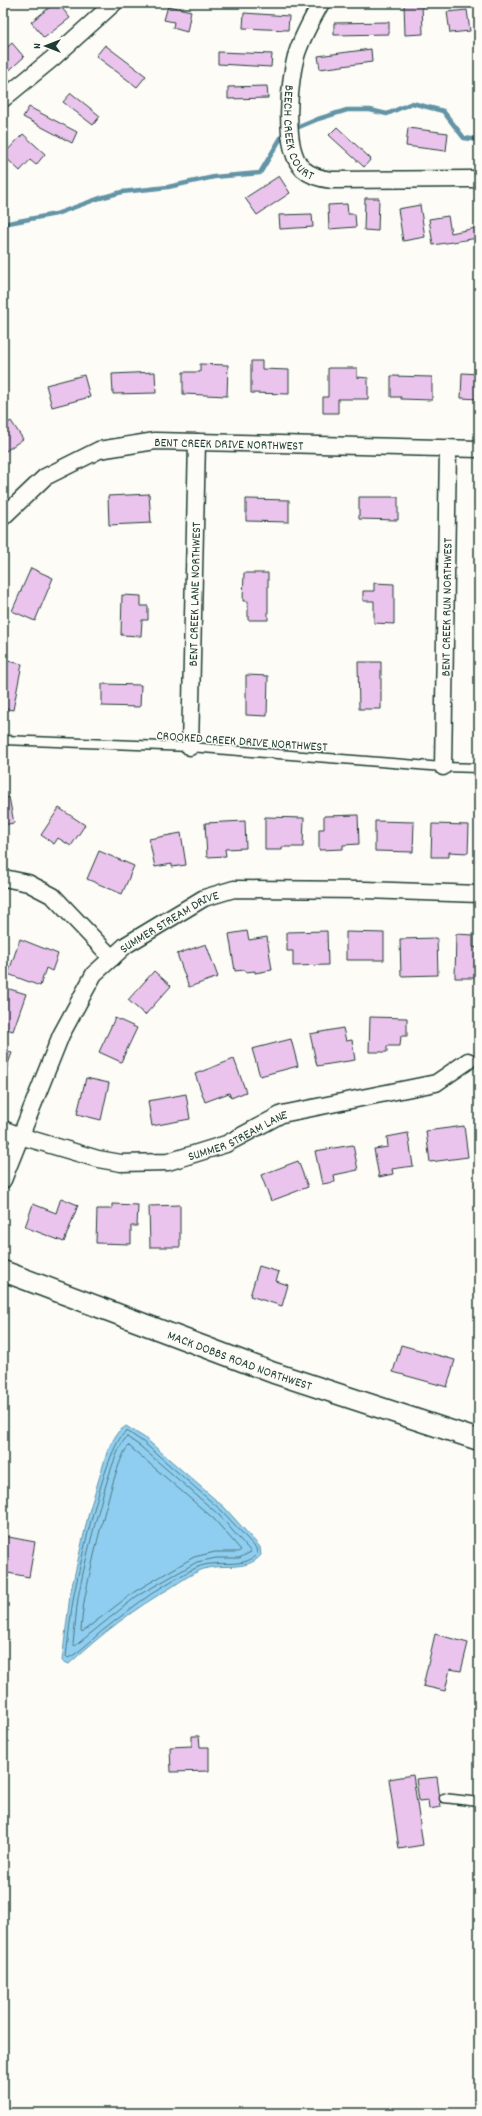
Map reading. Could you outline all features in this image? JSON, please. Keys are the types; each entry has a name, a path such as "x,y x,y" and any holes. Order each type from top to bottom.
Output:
{"street":[{"path":"3,99 53,58 114,3"},
{"name":"BEECH CREEK COURT","path":"321,3 300,45 294,63 292,81 290,132 293,152 303,169 322,179 332,180 473,179"},
{"name":"BENT CREEK DRIVE NORTHWEST","path":"3,517 45,477 99,450 155,441 479,449"},
{"name":"BENT CREEK LANE NORTHWEST","path":"190,746 196,442"},
{"name":"BENT CREEK RUN NORTHWEST","path":"443,767 448,448"},
{"path":"4,878 28,883 53,896 112,958"},
{"name":"SUMMER STREAM DRIVE","path":"3,1180 61,1035 94,974 126,945 204,898 234,889 365,890 479,894"},
{"name":"SUMMER STREAM LANE","path":"3,1129 20,1136 98,1159 121,1163 168,1162 226,1144 282,1114 436,1083 468,1061"},
{"name":"MACK DOBBS ROAD NORTHWEST","path":"3,1271 274,1373 479,1440"}],"lane":[{"name":"CROOKED CREEK DRIVE NORTHWEST","path":"3,740 190,746 443,767 479,768"},
{"path":"444,1798 479,1802"}],"water":[{"path":"126,1426 145,1438 225,1508 260,1547 261,1555 248,1564 241,1566 209,1568 201,1570 190,1576 118,1622 69,1664 62,1661 70,1595 89,1512 108,1449 118,1432"}],"building":[{"path":"55,3 58,3 70,18 44,38 31,22"},
{"path":"422,3 423,34 405,35 404,4"},
{"path":"168,6 191,11 187,32 173,28 174,22 164,20"},
{"path":"467,10 470,31 450,33 447,12"},
{"path":"244,13 289,16 288,30 243,28"},
{"path":"389,22 389,34 334,35 334,23"},
{"path":"12,43 24,57 3,76 3,51"},
{"path":"105,45 146,76 137,87 96,56"},
{"path":"371,49 372,62 320,69 318,56"},
{"path":"218,52 272,54 271,67 218,64"},
{"path":"267,86 268,98 228,99 228,87"},
{"path":"71,93 100,116 93,125 63,102"},
{"path":"29,107 77,132 72,143 23,117"},
{"path":"337,127 371,159 364,167 329,135"},
{"path":"408,128 448,133 446,151 406,146"},
{"path":"23,134 45,154 36,165 30,160 20,171 3,155"},
{"path":"279,176 290,193 257,215 245,198"},
{"path":"365,198 379,198 378,231 364,230"},
{"path":"347,204 348,214 355,214 356,227 329,229 328,205"},
{"path":"420,205 425,237 403,241 398,209"},
{"path":"312,214 313,227 280,229 279,215"},
{"path":"448,216 451,233 476,228 478,238 433,245 429,219"},
{"path":"251,361 262,361 262,369 289,370 289,394 251,393"},
{"path":"200,364 228,365 227,396 183,394 183,372 200,372"},
{"path":"328,368 357,368 357,377 368,378 368,399 338,399 338,413 323,413 323,397 328,397"},
{"path":"155,372 156,393 113,394 112,374"},
{"path":"462,373 479,374 479,399 461,398"},
{"path":"84,375 90,397 52,407 46,385"},
{"path":"391,376 432,377 432,400 401,399 401,397 391,397"},
{"path":"11,421 23,439 3,453 3,426"},
{"path":"149,494 151,523 109,525 108,496"},
{"path":"359,497 398,497 398,520 359,519"},
{"path":"246,499 289,500 289,522 246,521"},
{"path":"31,568 53,578 35,621 12,611"},
{"path":"244,573 268,573 268,620 248,620 248,601 243,601"},
{"path":"374,583 394,584 394,624 374,623 374,601 363,601 363,591 374,591"},
{"path":"122,595 141,596 141,606 148,606 148,620 142,620 141,636 121,635"},
{"path":"3,660 22,664 13,710 3,708"},
{"path":"358,662 381,662 381,709 359,709"},
{"path":"246,675 268,676 267,716 246,715"},
{"path":"102,684 141,685 140,707 102,706"},
{"path":"9,797 14,823 3,825 3,798"},
{"path":"59,808 85,825 71,846 58,838 54,844 41,835"},
{"path":"358,815 359,844 343,845 343,849 319,850 319,829 324,829 324,816"},
{"path":"265,817 304,818 303,847 282,847 282,850 265,850"},
{"path":"245,821 246,848 225,849 226,856 207,857 205,823"},
{"path":"375,821 414,822 413,852 375,851"},
{"path":"432,824 469,825 468,853 449,852 449,857 431,857"},
{"path":"181,833 186,865 172,867 172,864 155,867 149,839"},
{"path":"99,851 134,866 122,894 87,879"},
{"path":"247,931 249,940 267,937 272,970 255,973 255,971 246,972 245,970 235,971 229,934"},
{"path":"327,931 328,965 293,966 293,951 287,951 287,932"},
{"path":"346,932 384,933 384,960 346,960"},
{"path":"456,934 473,935 473,947 479,948 479,978 455,978"},
{"path":"437,938 438,975 401,976 400,939"},
{"path":"20,939 58,954 52,971 46,968 40,986 8,974"},
{"path":"206,944 218,977 189,987 177,954"},
{"path":"154,971 171,986 145,1015 128,1000"},
{"path":"3,987 26,994 13,1031 3,1028"},
{"path":"370,1017 407,1018 407,1036 401,1036 400,1046 387,1046 387,1052 369,1052"},
{"path":"115,1018 137,1028 121,1062 99,1052"},
{"path":"343,1028 346,1041 352,1040 355,1060 317,1066 310,1034"},
{"path":"291,1039 298,1066 260,1076 252,1049"},
{"path":"3,1049 12,1053 3,1077"},
{"path":"234,1059 246,1092 231,1098 229,1093 205,1102 195,1074"},
{"path":"86,1078 109,1083 101,1120 77,1114"},
{"path":"186,1094 190,1119 152,1126 148,1101"},
{"path":"464,1126 468,1157 430,1162 426,1131"},
{"path":"408,1133 413,1166 392,1169 393,1174 379,1177 374,1149 388,1147 387,1137"},
{"path":"353,1145 358,1170 334,1175 335,1182 322,1184 315,1151"},
{"path":"298,1161 308,1187 271,1201 261,1175"},
{"path":"61,1198 78,1205 64,1242 25,1227 33,1204 56,1213"},
{"path":"112,1204 138,1205 137,1226 131,1226 131,1244 96,1243 97,1209 112,1209"},
{"path":"180,1205 180,1247 150,1247 149,1206"},
{"path":"259,1266 279,1272 276,1281 288,1285 282,1306 250,1296"},
{"path":"401,1345 455,1360 447,1387 393,1372"},
{"path":"3,1536 35,1542 29,1577 3,1572"},
{"path":"435,1634 468,1643 461,1671 450,1669 445,1691 423,1686"},
{"path":"192,1736 199,1736 200,1747 209,1747 209,1771 171,1772 170,1747 192,1746"},
{"path":"413,1775 423,1845 399,1849 389,1779"},
{"path":"437,1777 441,1807 429,1809 428,1800 419,1801 416,1779"}],"waterway":[{"path":"299,127 347,110 370,110 387,114 412,103 443,111 464,138 479,140"},
{"path":"3,224 56,214 100,198 122,192 168,187 214,177 260,173 282,136"}]}
